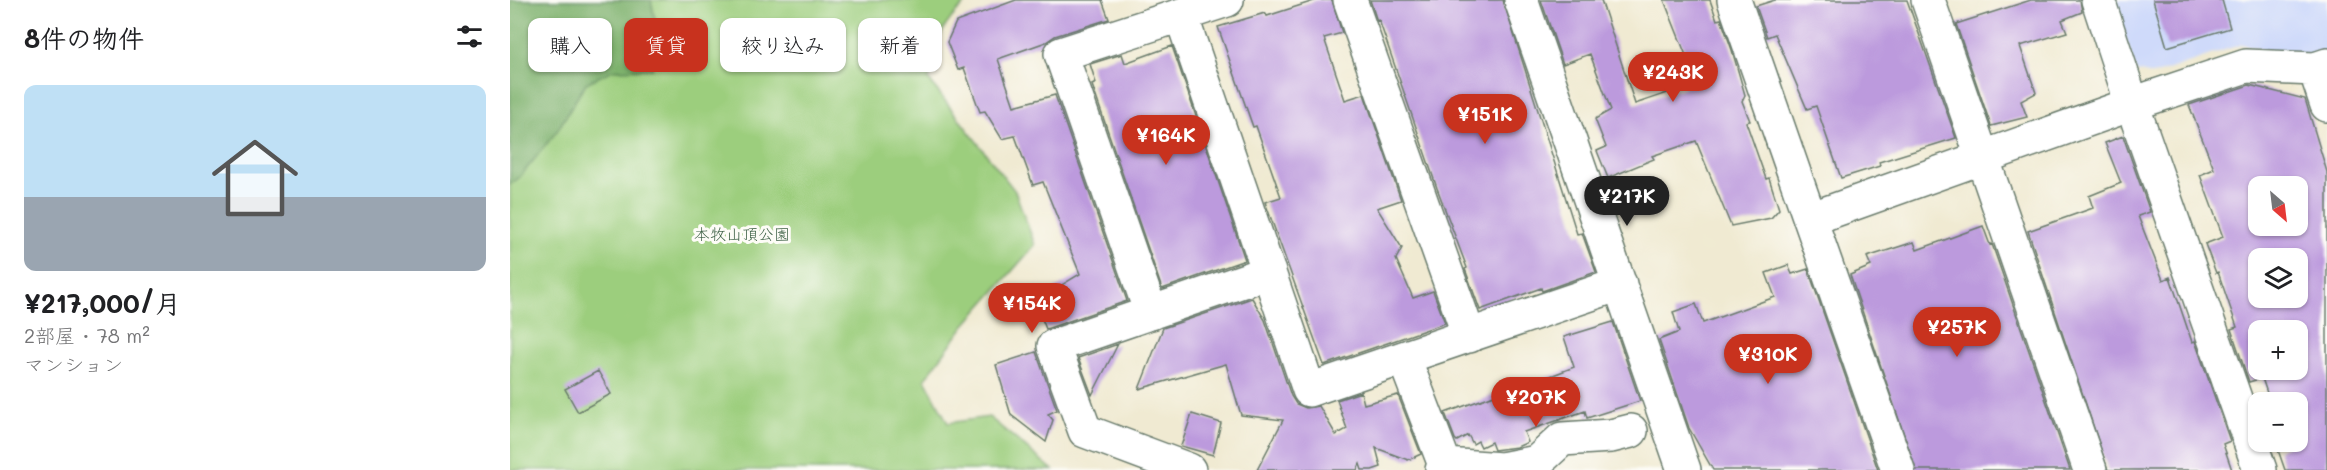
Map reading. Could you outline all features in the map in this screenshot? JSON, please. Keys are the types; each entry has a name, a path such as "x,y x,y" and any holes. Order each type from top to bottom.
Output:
{"street":[{"path":"1151,313 1061,54 1227,0"},
{"path":"1350,0 1469,336"},
{"path":"1521,0 1620,284 1651,420 1684,470"},
{"path":"1734,0 1898,470"},
{"path":"1928,0 2090,470"},
{"path":"2098,0 2260,470"},
{"path":"1181,15 1310,390 1620,284"},
{"path":"1810,219 2132,104 2246,66 2321,67 2327,105"},
{"path":"1189,470 1084,431 1054,346 1269,272"},
{"path":"1404,358 1444,467 1502,469 1537,462 1562,439 1611,436 1651,420"}],"shaded area":[{"path":"2113,0 2327,0 2327,53 2296,61 2242,44 2153,75 2136,71"}],"green space":[{"name":"本牧山頂公園","path":"510,0 969,0 942,32 942,18 858,18 858,72 931,72 929,80 1015,191 1035,245 964,326 925,379 948,423 989,417 1053,470 510,470"},
{"path":"510,0 651,0 655,18 624,18 624,70 612,70 612,18 528,18 528,72 609,72 586,83 557,131 520,177 510,185"}],"building":[{"path":"1016,0 1102,0 1109,19 1055,36 1046,42 998,59 1014,106 1055,95 1127,301 1046,329 1035,301 1080,274 1043,182 1033,185 1015,136 1002,139 985,111 980,112 964,68 958,70 947,42 956,22"},
{"path":"1317,0 1332,0 1342,33 1324,38 1345,100 1364,94 1401,200 1377,208 1402,248 1396,259 1413,298 1433,291 1445,323 1324,365 1265,202 1281,197 1256,126 1253,127 1218,27 1265,13 1267,16"},
{"path":"1370,0 1503,0 1577,234 1582,233 1596,272 1542,291 1541,288 1480,310"},
{"path":"1541,0 1601,0 1635,104 1697,83 1664,0 1710,0 1717,20 1721,19 1732,50 1745,95 1742,101 1750,121 1746,122 1779,209 1771,218 1731,226 1696,141 1652,156 1654,159 1608,178 1597,151 1606,147 1595,119 1611,110 1590,54 1563,64"},
{"path":"1775,0 1907,0 1956,138 1879,162 1880,166 1841,178 1816,106 1807,109 1775,34 1767,37 1756,6"},
{"path":"2031,0 2080,0 2082,12 2062,20 2067,32 2020,46 2036,93 2021,101 2027,117 1991,126 1956,24"},
{"path":"2153,0 2222,0 2230,28 2167,47"},
{"path":"1172,46 1245,260 1162,289 1092,85 1096,83 1090,64 1122,54 1125,63"},
{"path":"2249,85 2305,99 2327,172 2327,470 2285,470 2279,452 2308,452 2308,392 2267,392 2263,380 2308,380 2308,320 2248,320 2248,379 2231,329 2237,327 2218,272 2216,273 2205,244 2223,237 2200,175 2214,169 2189,105"},
{"path":"2123,136 2150,212 2138,216 2163,280 2170,277 2192,342 2195,341 2230,441 2223,444 2232,470 2108,470 2028,231 2093,208 2089,196 2121,183 2105,143"},
{"path":"1983,226 1990,245 1992,244 2070,470 1916,470 1850,275 1871,266 1867,257 1914,242 1917,250"},
{"path":"1788,265 1792,274 1808,269 1878,470 1713,470 1689,428 1659,340 1679,332 1673,312 1696,304 1703,323 1775,297 1766,273"},
{"path":"1252,298 1265,320 1291,396 1296,404 1306,408 1319,406 1336,435 1347,429 1337,400 1361,392 1364,404 1398,395 1421,454 1408,460 1376,448 1381,467 1372,470 1362,470 1360,464 1357,470 1257,470 1283,420 1241,415 1226,364 1139,389 1163,328"},
{"path":"1613,322 1640,401 1587,418 1585,411 1524,432 1528,442 1517,447 1494,450 1491,442 1481,447 1478,441 1473,444 1468,435 1457,441 1455,439 1445,413 1574,367 1564,337"},
{"path":"1118,344 1092,395 1078,358"},
{"path":"1036,352 1057,410 1048,414 1053,420 1046,442 1011,415 996,365"},
{"path":"598,371 611,394 578,412 565,389"},
{"path":"1192,414 1221,423 1213,455 1181,446"}]}
